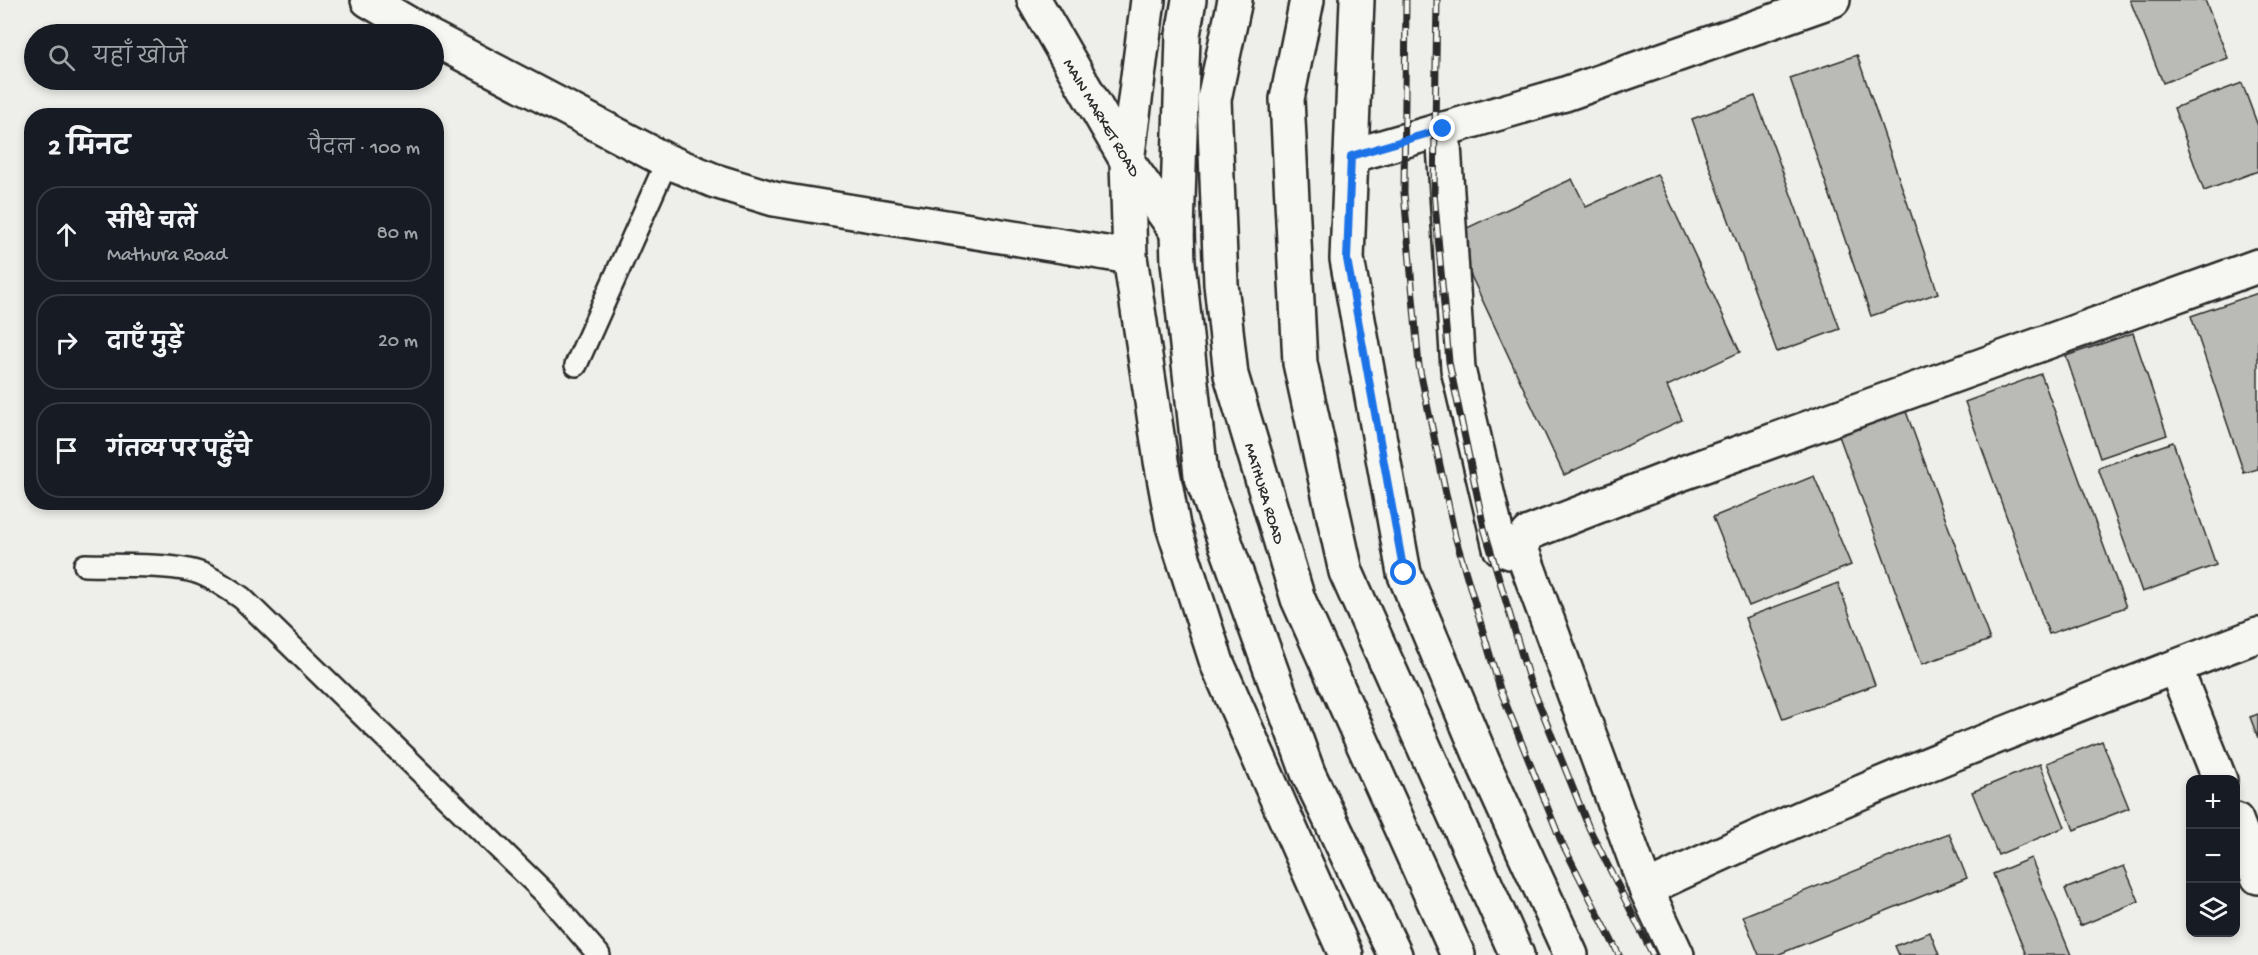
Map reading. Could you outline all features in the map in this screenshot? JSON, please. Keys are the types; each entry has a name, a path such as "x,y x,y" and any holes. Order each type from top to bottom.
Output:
{"main road":[{"path":"368,0 409,24"},
{"name":"MAIN MARKET ROAD","path":"1034,0 1127,161 1177,232"},
{"path":"1148,0 1127,161 1130,257 1173,526 1217,663 1346,955"},
{"path":"1189,0 1182,35 1177,232 1178,262 1202,475 1308,773 1395,955"},
{"name":"MATHURA ROAD","path":"1235,0 1214,99 1221,284 1231,375 1298,599 1458,955"},
{"path":"1307,0 1287,99 1300,363 1346,572 1517,955"},
{"path":"1357,0 1347,259 1404,573 1483,762 1571,955"},
{"path":"1351,156 1564,94 1833,0"},
{"path":"444,44 667,161 715,181 774,199 1130,257"},
{"path":"1443,129 1458,369 1500,548 1510,552 1522,551"},
{"path":"1677,955 1646,889 1522,551 1523,541 1529,533 1694,469 2258,266"},
{"path":"1646,889 1710,858 1909,770 2258,635"},
{"path":"2175,667 2218,775"},
{"path":"2239,829 2258,877"}],"lane":[{"path":"576,365 667,161"},
{"path":"85,565 184,569 224,585 242,598 546,894 599,955"}],"building":[{"path":"2130,0 2205,0 2228,58 2163,83"},
{"path":"1857,55 1938,293 1871,316 1790,78"},
{"path":"2242,83 2258,126 2258,171 2204,191 2174,108"},
{"path":"1755,96 1840,329 1777,352 1692,119"},
{"path":"1657,174 1740,352 1667,386 1682,420 1564,475 1452,235 1572,179 1586,207"},
{"path":"2258,293 2258,469 2244,473 2191,316"},
{"path":"2133,333 2167,435 2100,458 2066,356"},
{"path":"2041,374 2126,607 2049,634 1965,402"},
{"path":"1901,398 1990,640 1922,664 1834,422"},
{"path":"2173,442 2216,565 2142,592 2098,468"},
{"path":"1814,476 1851,565 1749,606 1713,517"},
{"path":"1838,583 1875,685 1783,719 1745,618"},
{"path":"2258,714 2258,738 2250,717"},
{"path":"2102,741 2129,808 2074,830 2047,763"},
{"path":"2040,764 2065,827 1998,855 1972,792"},
{"path":"1949,833 1967,878 1777,955 1759,955 1743,916"},
{"path":"2031,858 2071,955 2026,955 1993,874"},
{"path":"2124,866 2139,901 2080,926 2065,889"},
{"path":"1930,932 1939,955 1899,955 1895,946"}],"railway":[{"path":"1406,0 1404,193 1419,366 1455,536 1500,689 1561,841 1619,955"},
{"path":"1437,0 1434,192 1449,362 1484,528 1529,679 1589,828 1653,955"}],"route":[{"path":"1404,573 1347,259 1351,156 1443,129"}]}
